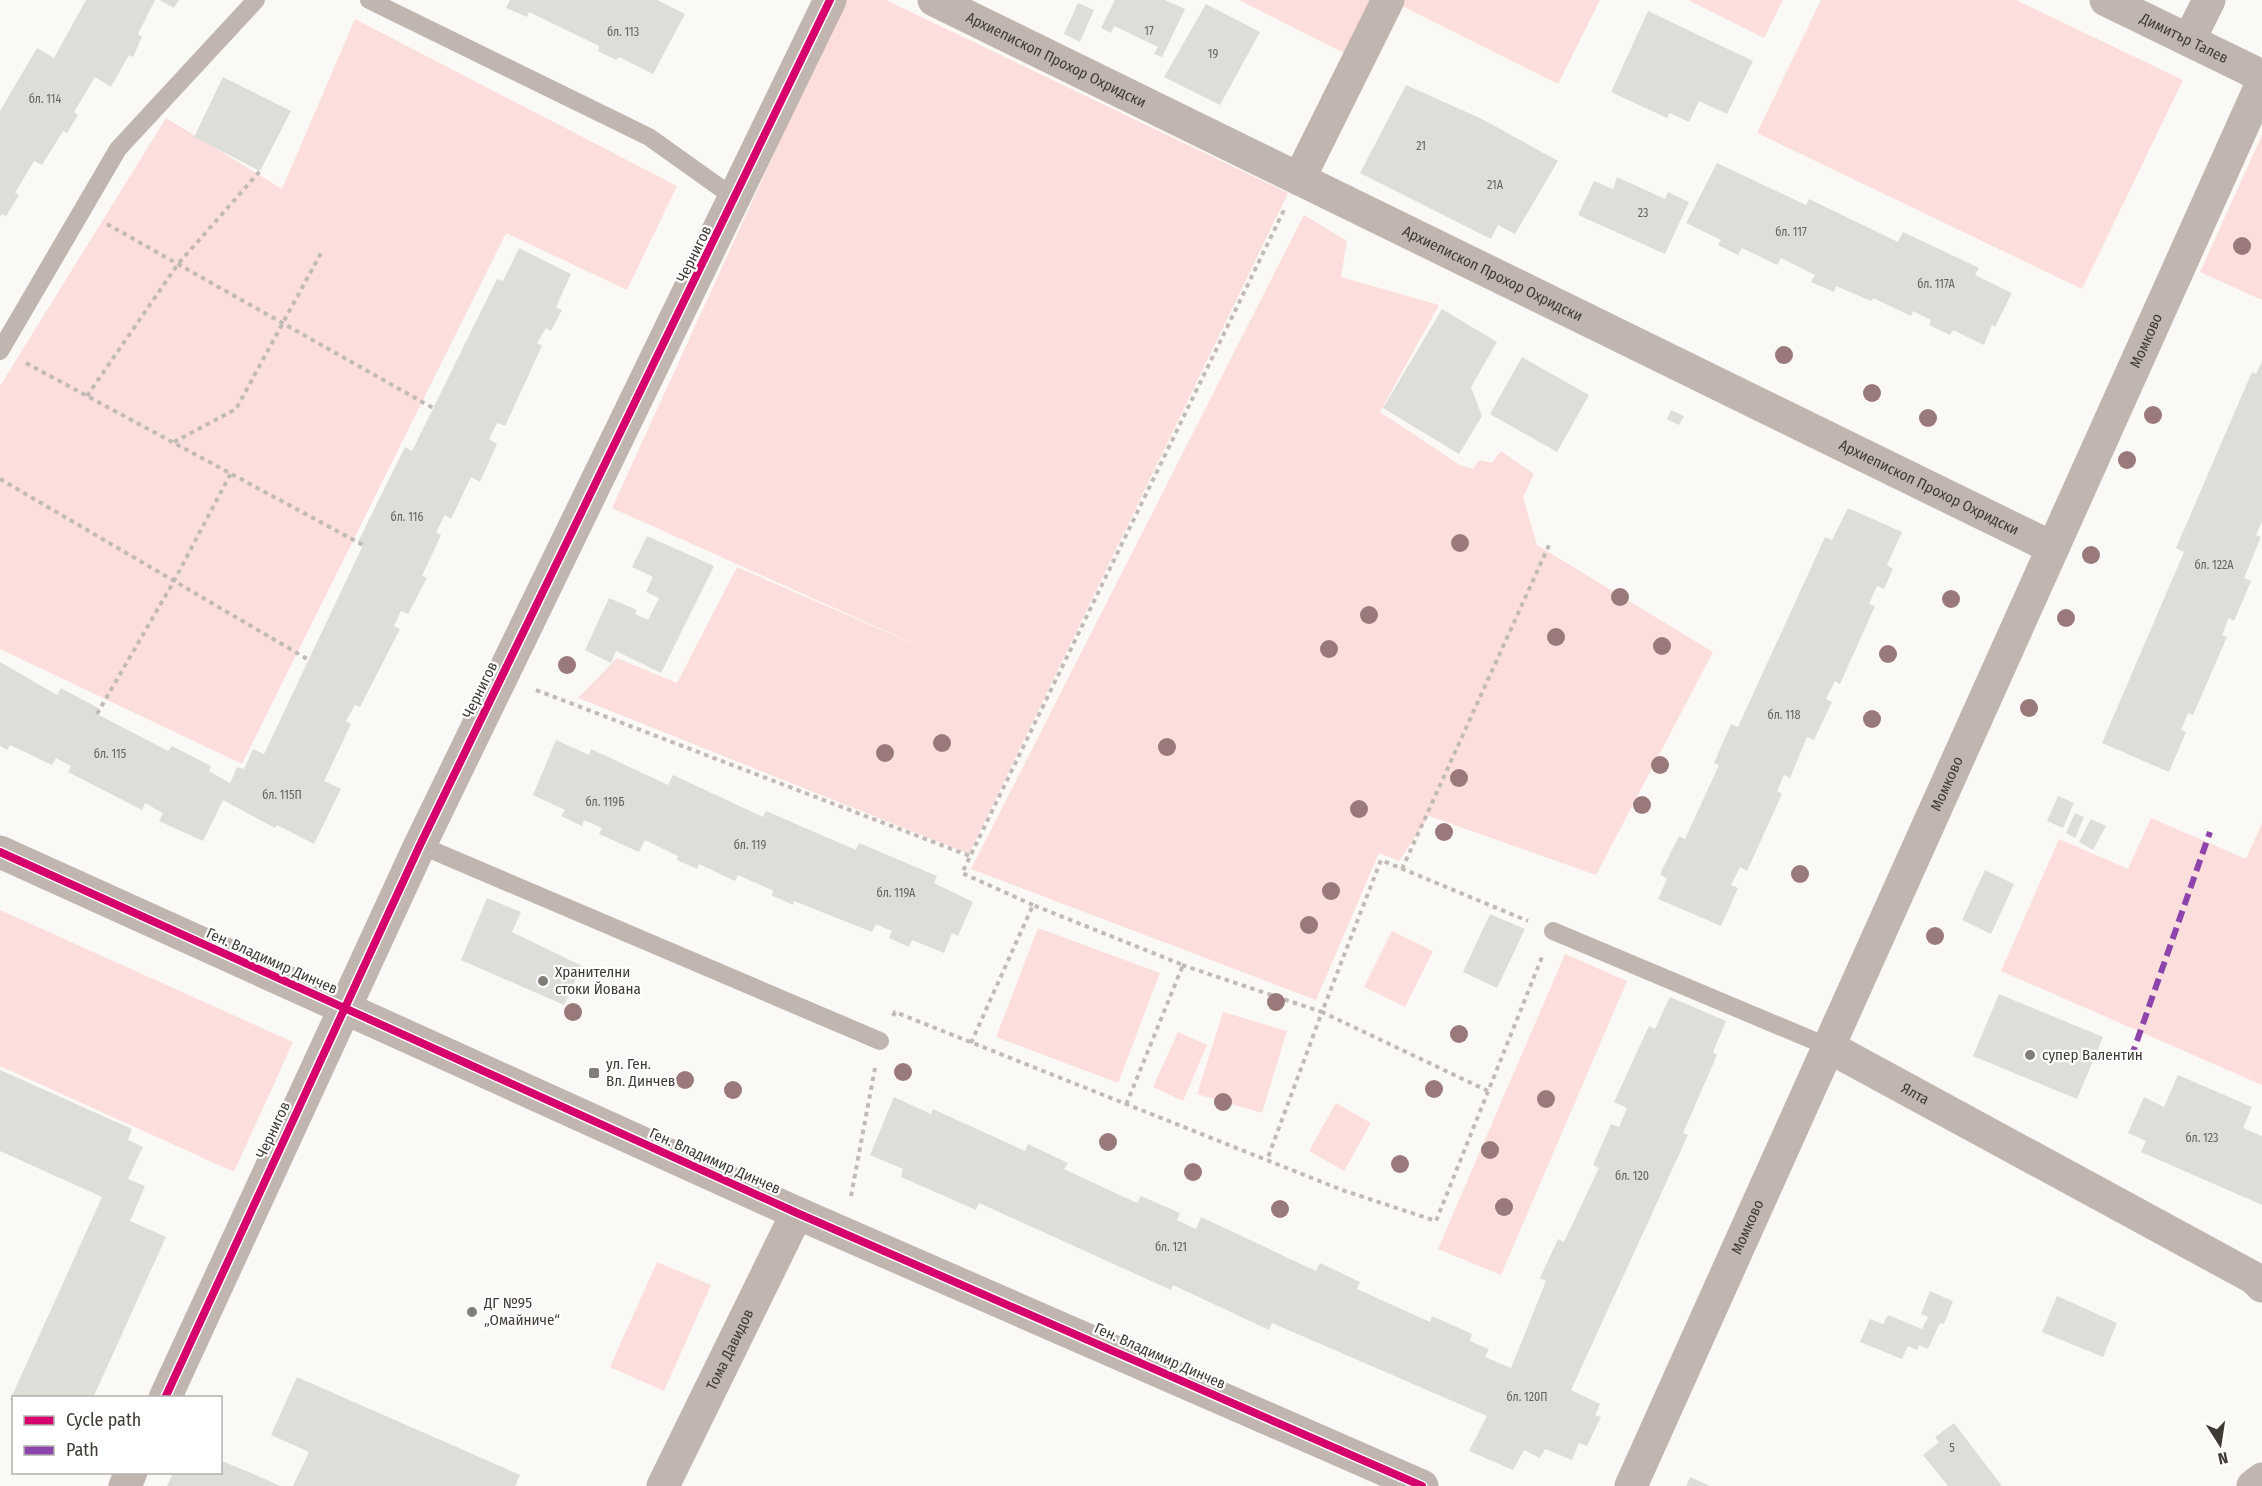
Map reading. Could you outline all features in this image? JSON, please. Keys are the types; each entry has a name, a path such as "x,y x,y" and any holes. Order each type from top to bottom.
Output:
{"street":[{"name":"Чернигов","path":"166,1396 420,845 736,198 830,0"},
{"name":"Архиепископ Прохор Охридски","path":"934,0 2053,548"},
{"path":"1299,179 1388,0"},
{"name":"Димитър Талев","path":"2106,0 2262,76"},
{"path":"2189,40 2209,0"},
{"name":"Момково","path":"1631,1486 2262,83"},
{"name":"Ген. Владимир Динчев","path":"0,852 797,1213 1422,1486"},
{"name":"Ялта","path":"1829,1047 2254,1278 2262,1286"},
{"name":"Тома Давидов","path":"663,1486 797,1213"},
{"path":"2253,1486 2262,1479"}],"lane":[{"path":"1,350 118,149 256,0"},
{"path":"369,0 649,137 736,198"},
{"path":"420,845 880,1041"},
{"name":"Ялта","path":"1553,931 1829,1047"}],"path":[{"path":"87,396 178,264 261,171"},
{"path":"1299,179 962,873 1033,905 1177,963 1322,1012 1488,1091"},
{"path":"82,211 284,322 433,408"},
{"path":"173,443 236,409 321,253"},
{"path":"1,350 363,545"},
{"path":"97,714 174,581 231,473"},
{"path":"0,479 309,660"},
{"path":"1402,869 1550,543"},
{"path":"502,676 970,856"},
{"path":"851,1196 880,1041 896,1012 1267,1161 1342,1190 1436,1221 1553,931 1381,860 1267,1161"},
{"path":"971,1043 1033,905"},
{"path":"1126,1105 1183,965 1177,963"}],"shaded area":[{"path":"844,0 886,0 1288,193 969,854 578,698 617,658 677,683 737,567 937,654 612,508"},
{"path":"1239,0 1377,0 1350,56"},
{"path":"1402,0 1600,0 1558,84 1400,5"},
{"path":"1688,0 1783,0 1764,38"},
{"path":"1821,0 2016,0 2183,80 2082,289 1757,133"},
{"path":"355,19 677,186 627,290 506,233 242,764 0,649 0,386 166,118 282,189"},
{"path":"2262,135 2262,300 2200,272"},
{"path":"1304,215 1347,241 1341,277 1439,305 1380,412 1460,465 1473,469 1479,460 1492,463 1501,451 1534,474 1523,497 1537,545 1713,652 1596,875 1429,816 1399,861 1379,853 1316,1000 971,869"},
{"path":"2151,818 2246,859 2262,823 2262,1085 2001,971 2059,839 2128,869"},
{"path":"0,910 293,1042 234,1172 0,1066"},
{"path":"1038,928 1160,973 1118,1083 996,1037"},
{"path":"1392,931 1433,951 1405,1007 1364,987"},
{"path":"1565,954 1627,981 1501,1275 1438,1249"},
{"path":"1223,1012 1287,1031 1262,1113 1197,1094"},
{"path":"1178,1032 1207,1045 1183,1101 1153,1087"},
{"path":"1336,1103 1371,1123 1344,1171 1309,1151"},
{"path":"657,1262 711,1285 664,1391 610,1367"}],"building":[{"path":"86,0 155,0 138,34 142,37 133,57 129,55 111,87 95,77 74,112 78,115 67,133 63,131 42,165 34,161 15,193 19,195 13,205 6,216 2,214 0,217 0,111 37,48 54,58"},
{"path":"159,0 179,0 174,8"},
{"path":"510,0 657,0 685,14 653,74 619,57 616,60 598,51 599,46 529,12 527,17 506,8"},
{"path":"1115,0 1165,0 1185,9 1162,57 1154,54 1158,47 1114,26 1111,33 1101,28"},
{"path":"1078,3 1094,10 1080,42 1064,34"},
{"path":"1206,4 1260,32 1220,105 1164,77"},
{"path":"1648,11 1753,61 1727,114 1699,101 1689,122 1670,113 1667,118 1611,92"},
{"path":"223,77 291,111 260,171 194,137"},
{"path":"1406,85 1482,119 1558,161 1515,234 1498,225 1491,239 1360,173"},
{"path":"1717,163 1806,205 1809,199 1898,242 1903,232 1979,268 1975,275 2012,293 1995,327 1992,325 1984,345 1953,330 1950,335 1929,325 1931,320 1913,311 1911,316 1873,298 1871,301 1836,286 1834,292 1811,282 1815,275 1781,258 1777,265 1742,248 1738,255 1718,245 1721,240 1686,223"},
{"path":"1617,177 1665,199 1668,192 1689,202 1665,254 1578,215 1594,181 1613,189"},
{"path":"519,248 571,274 556,307 562,310 551,331 546,328 537,343 542,346 505,426 497,423 489,439 497,444 480,482 471,477 451,519 445,515 436,532 441,535 422,576 427,578 408,614 401,611 394,626 400,629 360,707 355,705 346,721 351,724 324,781 341,789 314,844 277,825 275,828 223,800 203,841 159,821 163,813 145,803 142,810 68,772 71,766 56,758 52,765 10,745 7,750 0,746 0,662 57,695 61,688 100,709 97,714 168,751 172,746 211,766 209,771 230,783 237,767 244,769 253,749 264,754 363,545 358,542 405,447 412,451 497,279 503,281"},
{"path":"1442,309 1497,342 1471,387 1482,416 1459,454 1383,408"},
{"path":"1522,357 1589,395 1557,452 1490,414"},
{"path":"2262,361 2262,521 2256,535 2261,537 2244,578 2251,581 2234,621 2229,618 2222,635 2227,637 2193,715 2188,713 2181,730 2186,732 2169,772 2102,743 2184,552 2176,548 2252,372 2256,374"},
{"path":"1671,410 1684,416 1679,425 1667,419"},
{"path":"1848,508 1902,532 1887,565 1893,569 1884,589 1877,586 1869,604 1875,606 1840,684 1835,681 1826,699 1832,702 1814,740 1807,737 1790,778 1784,775 1777,791 1782,794 1747,871 1740,867 1731,885 1738,888 1721,926 1658,899 1667,879 1660,874 1679,836 1685,839 1719,765 1714,763 1731,724 1738,727 1825,537 1832,540"},
{"path":"647,536 714,566 661,673 616,651 611,663 585,650 609,598 637,610 635,614 648,620 659,598 646,592 653,577 632,567"},
{"path":"556,740 589,755 591,749 668,785 673,775 763,817 766,811 856,850 859,843 937,876 934,883 973,902 958,936 952,933 944,953 912,940 909,947 889,938 892,931 876,924 872,932 794,901 793,905 771,895 774,891 738,875 735,881 699,864 697,869 677,860 678,856 645,840 639,852 599,834 602,828 584,820 582,826 561,816 565,810 533,795"},
{"path":"2058,796 2074,803 2063,828 2047,821"},
{"path":"2075,813 2084,817 2075,838 2066,833"},
{"path":"2091,819 2106,826 2093,850 2079,842"},
{"path":"1985,870 2014,884 1991,934 1962,920"},
{"path":"487,898 521,912 512,932 582,966 564,1005 461,960"},
{"path":"1490,914 1525,929 1497,988 1463,972"},
{"path":"1999,994 2103,1037 2077,1099 1973,1056"},
{"path":"1670,997 1726,1021 1713,1052 1717,1055 1683,1133 1688,1135 1571,1390 1600,1404 1595,1415 1601,1417 1587,1446 1579,1443 1572,1460 1545,1449 1540,1458 1524,1450 1513,1470 1469,1451 1487,1416 1272,1323 1269,1330 1173,1285 1171,1290 979,1203 976,1210 901,1177 903,1169 870,1155 894,1097 931,1114 933,1109 1025,1151 1028,1144 1068,1163 1064,1169 1137,1203 1141,1196 1180,1213 1177,1220 1196,1229 1201,1217 1316,1271 1320,1263 1360,1282 1357,1289 1430,1322 1432,1316 1472,1334 1470,1341 1489,1349 1485,1357 1511,1368 1546,1281 1540,1278 1558,1239 1564,1242 1599,1168 1593,1165 1611,1124 1619,1127 1627,1108 1614,1102 1649,1026 1655,1029"},
{"path":"0,1070 132,1129 128,1140 143,1147 128,1179 145,1186 130,1221 166,1237 94,1396 12,1396 12,1401 10,1400 102,1197 0,1151"},
{"path":"2178,1075 2252,1107 2243,1128 2262,1136 2262,1205 2141,1152 2146,1141 2128,1133 2144,1097 2164,1107"},
{"path":"1930,1291 1953,1301 1944,1324 1940,1323 1928,1349 1919,1345 1917,1350 1908,1346 1902,1359 1860,1342 1870,1319 1883,1324 1888,1315 1922,1329 1928,1317 1921,1314"},
{"path":"2057,1296 2117,1323 2103,1357 2042,1332"},
{"path":"297,1377 520,1475 515,1486 293,1486 309,1452 271,1435"},
{"path":"1954,1423 2002,1486 1948,1486 1923,1455 1939,1442 1935,1437"},
{"path":"222,1461 281,1486 167,1486 173,1474 222,1474"},
{"path":"1690,1477 1710,1486 1686,1486"}],"marked path":[{"path":"2131,1058 2210,832"}],"cycle path":[{"path":"166,1396 420,845 830,0"},
{"path":"0,852 797,1213 1422,1486"}],"place":[{"name":"Хранителни стоки Йована","path":"543,981"},
{"name":"супер Валентин","path":"2030,1055"},
{"name":"ул. Ген. Вл. Динчев","path":"594,1073"},
{"name":"ДГ №95 „Омайниче“","path":"472,1312"}]}
